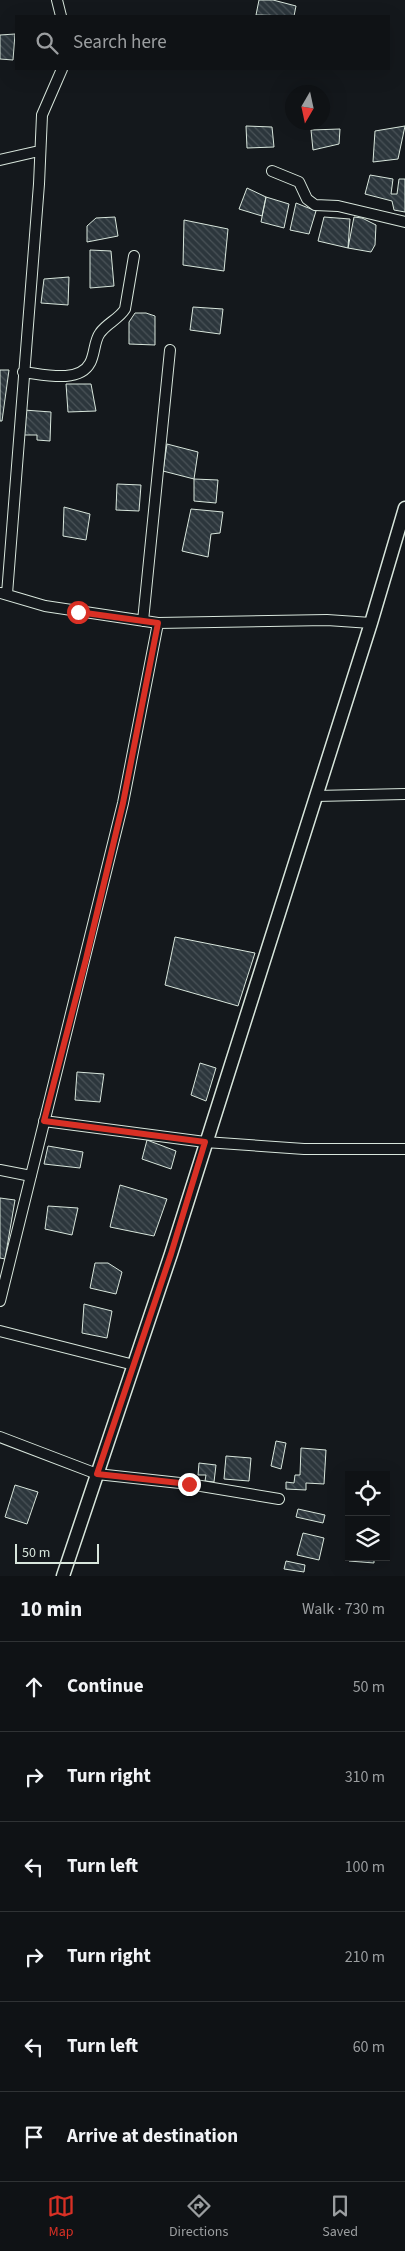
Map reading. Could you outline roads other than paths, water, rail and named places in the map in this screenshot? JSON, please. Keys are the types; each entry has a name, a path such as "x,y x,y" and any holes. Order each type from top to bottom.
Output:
{"street":[{"path":"57,0 61,15"},
{"path":"62,70 42,115 39,184 3,593 45,606 158,623 327,620 371,623"},
{"path":"0,160 39,151"},
{"path":"272,171 299,182 307,199 315,205 338,206 405,222"},
{"path":"23,372 60,376 76,374 90,363 98,335 105,326 122,314 125,309 134,256"},
{"path":"143,621 170,350"},
{"path":"63,1576 171,1254 371,623 405,508"},
{"path":"0,1301 1,1289 86,959 123,803 158,623"},
{"path":"316,796 405,794"},
{"path":"44,1121 205,1142 304,1149 405,1149"},
{"path":"0,1170 30,1176"},
{"path":"0,1331 134,1364"},
{"path":"0,1437 97,1474 189,1484 279,1499"}]}
